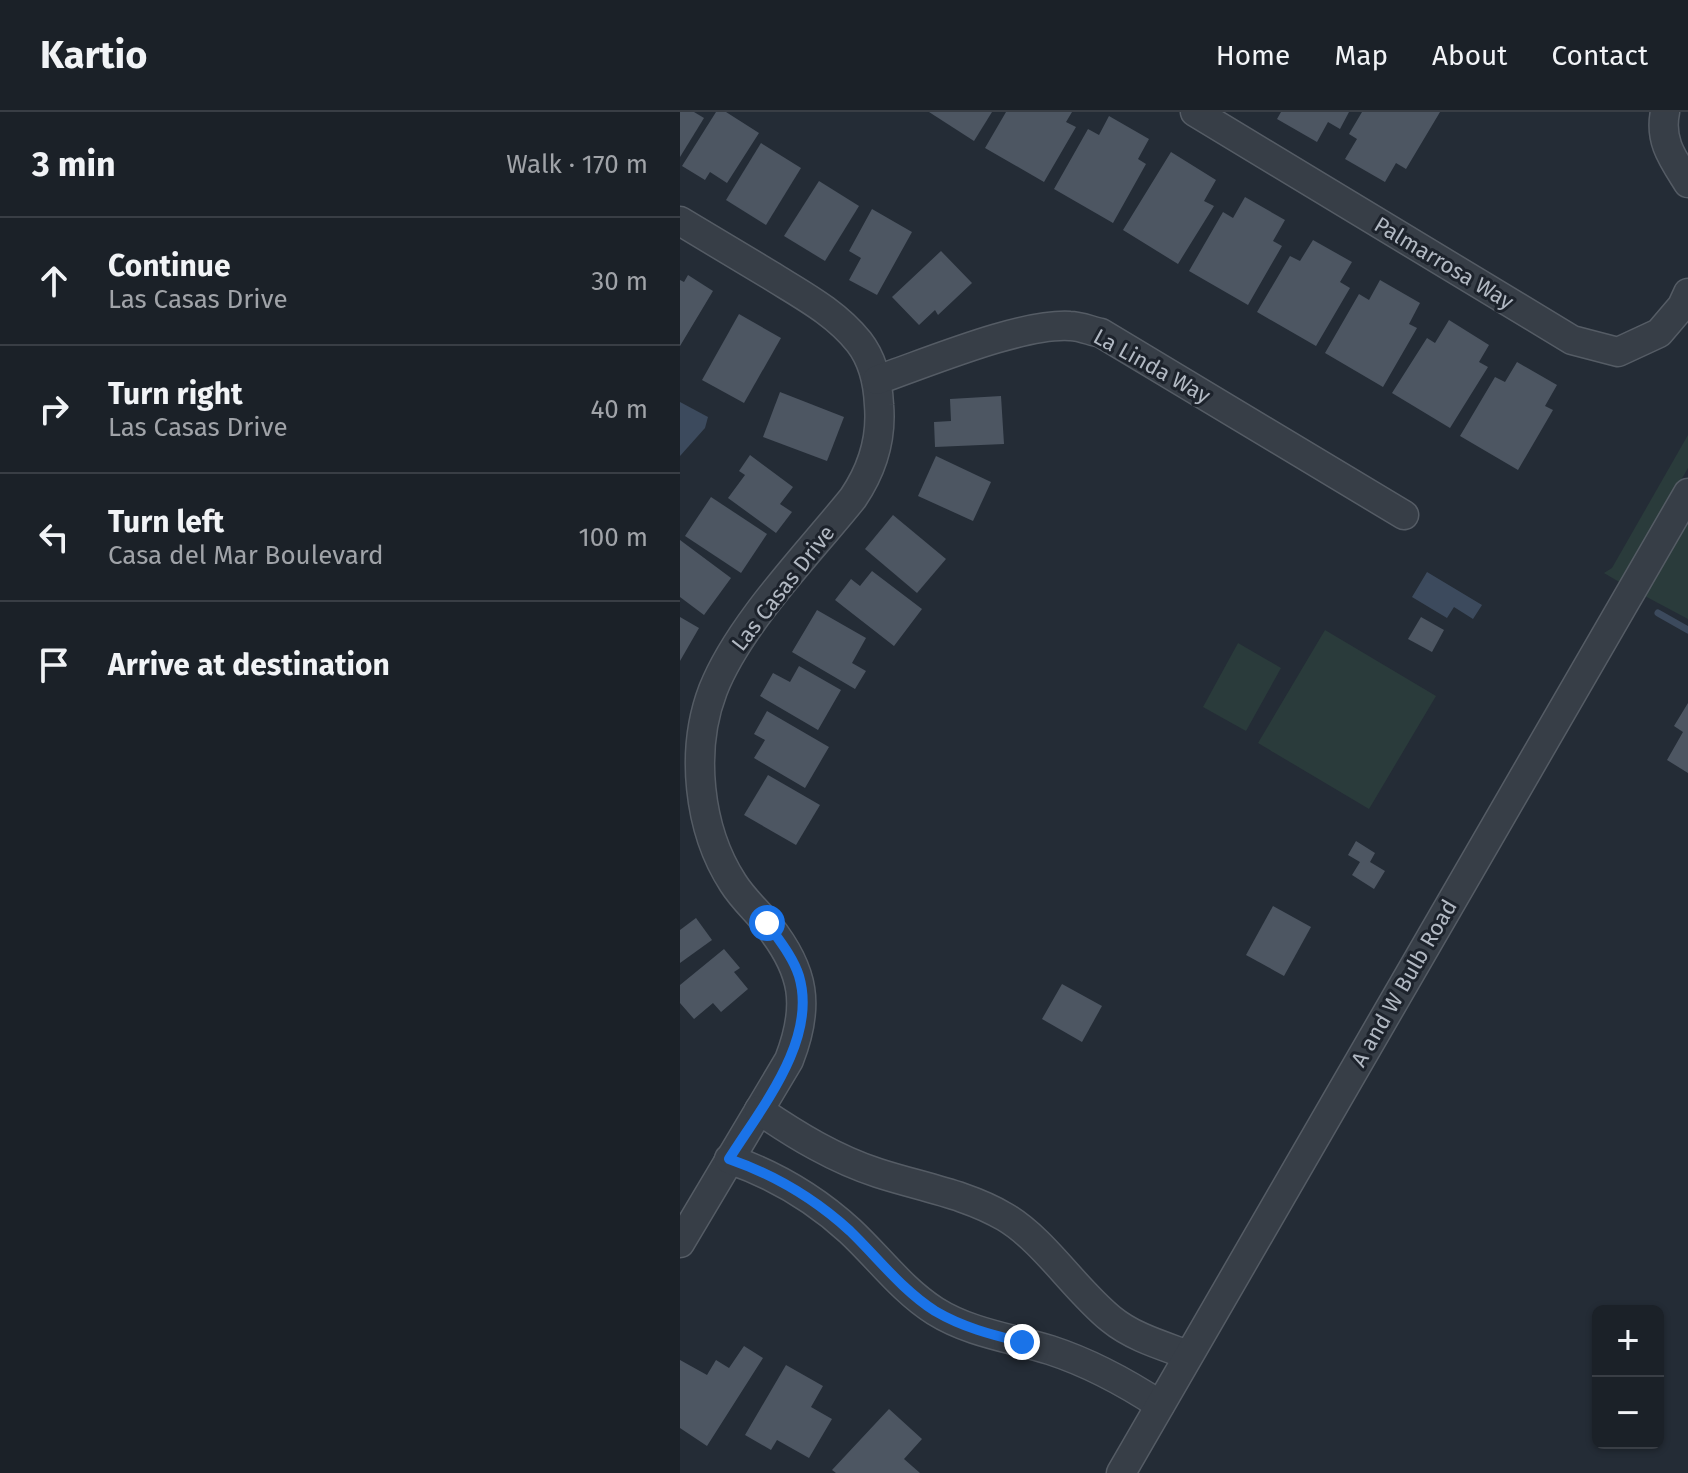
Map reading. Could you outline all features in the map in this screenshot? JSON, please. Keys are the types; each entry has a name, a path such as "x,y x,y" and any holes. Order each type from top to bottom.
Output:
{"street":[{"name":"Palmarrosa Way","path":"1195,112 1572,340 1618,352 1659,333 1682,306 1688,293"},
{"path":"1665,112 1662,128 1667,150 1688,183"},
{"name":"Las Casas Drive","path":"680,221 839,320 861,344 877,380 880,421 877,446 867,477 740,640 712,693 704,725 701,778 711,835 733,883 786,949 799,976 803,1006 800,1033 789,1060 680,1243"},
{"name":"La Linda Way","path":"877,380 997,340 1041,329 1071,326 1101,333 1404,515"},
{"name":"A and W Bulb Road","path":"1121,1473 1688,493"},
{"path":"759,1110 795,1134 849,1162 957,1196 1007,1218 1027,1234 1111,1319 1134,1335 1188,1355"},
{"path":"729,1159 769,1175 808,1198 849,1230 912,1294 935,1311 962,1325 1052,1351 1108,1373 1160,1405"}],"shaded area":[{"path":"1688,435 1688,468 1621,583 1604,573 1612,568"},
{"path":"1688,518 1688,619 1643,595"},
{"path":"1325,630 1436,696 1369,809 1258,743"},
{"path":"1238,643 1281,668 1246,731 1203,707"}],"water":[{"path":"680,402 708,417 705,428 680,456"},
{"path":"1427,572 1482,605 1473,619 1454,607 1447,618 1412,597"}],"building":[{"path":"680,112 694,112 704,118 680,157"},
{"path":"716,112 726,112 759,133 727,183 710,172 705,180 682,166"},
{"path":"929,112 992,112 974,141"},
{"path":"1006,112 1072,112 1066,122 1076,127 1044,182 985,148"},
{"path":"1281,112 1349,112 1340,129 1328,122 1317,142 1277,119"},
{"path":"1362,112 1440,112 1406,169 1396,163 1385,182 1345,159 1357,139 1349,134"},
{"path":"1109,116 1149,139 1138,159 1146,164 1113,223 1054,189 1088,129 1099,135"},
{"path":"761,143 801,168 766,225 726,200"},
{"path":"1171,152 1216,180 1204,201 1214,206 1178,264 1123,230"},
{"path":"819,181 859,206 825,261 784,236"},
{"path":"1245,197 1285,220 1273,241 1282,246 1248,305 1189,271 1223,212 1233,218"},
{"path":"872,209 912,232 877,295 849,280 861,258 849,251"},
{"path":"1313,240 1352,262 1340,282 1350,288 1316,346 1257,312 1290,256 1300,261"},
{"path":"941,251 972,283 938,315 935,310 919,325 892,297"},
{"path":"688,275 713,291 680,346 680,280 684,282"},
{"path":"1380,280 1420,303 1409,324 1417,328 1383,387 1325,353 1359,294 1369,300"},
{"path":"739,314 781,338 744,403 702,380"},
{"path":"1449,320 1489,345 1479,362 1488,367 1450,428 1392,393 1427,338 1435,343"},
{"path":"1517,362 1557,385 1545,406 1553,410 1518,470 1460,436 1495,377 1505,382"},
{"path":"780,392 844,417 827,461 763,437"},
{"path":"1001,396 1004,444 935,447 934,422 951,421 950,399"},
{"path":"750,455 793,487 780,504 792,512 776,533 728,498 745,475 739,471"},
{"path":"936,456 991,482 973,521 918,496"},
{"path":"711,497 767,534 741,573 685,536"},
{"path":"893,515 946,559 917,593 865,549"},
{"path":"680,540 731,578 704,615 680,597"},
{"path":"872,571 922,609 894,646 835,600 851,579 860,586"},
{"path":"817,610 866,638 852,663 866,671 855,689 792,652"},
{"path":"680,617 699,628 680,661"},
{"path":"1421,617 1444,630 1432,652 1408,639"},
{"path":"799,666 841,690 818,730 760,696 773,673 790,682"},
{"path":"1688,703 1688,773 1667,760 1683,732 1674,726"},
{"path":"767,711 829,747 805,788 754,758 765,740 754,734"},
{"path":"768,775 820,805 796,845 744,815"},
{"path":"1356,841 1375,853 1370,862 1385,871 1374,889 1352,875 1360,862 1348,855"},
{"path":"1273,906 1311,927 1284,976 1246,955"},
{"path":"696,918 712,940 680,963 680,930"},
{"path":"724,949 740,968 734,972 748,989 721,1012 713,1003 694,1019 680,1003 680,985"},
{"path":"1062,984 1102,1006 1082,1042 1042,1019"},
{"path":"744,1346 763,1358 707,1446 680,1428 680,1360 707,1375 716,1360 729,1368"},
{"path":"786,1365 823,1386 811,1407 832,1419 809,1458 777,1440 771,1450 745,1435"},
{"path":"889,1409 922,1439 904,1459 920,1473 836,1473 832,1470"}],"waterway":[{"path":"1658,613 1688,630"}],"route":[{"path":"767,923 786,949 799,976 803,1006 800,1033 789,1060 729,1159 756,1168 808,1198 849,1230 912,1294 935,1311 962,1325 1022,1342"}]}
